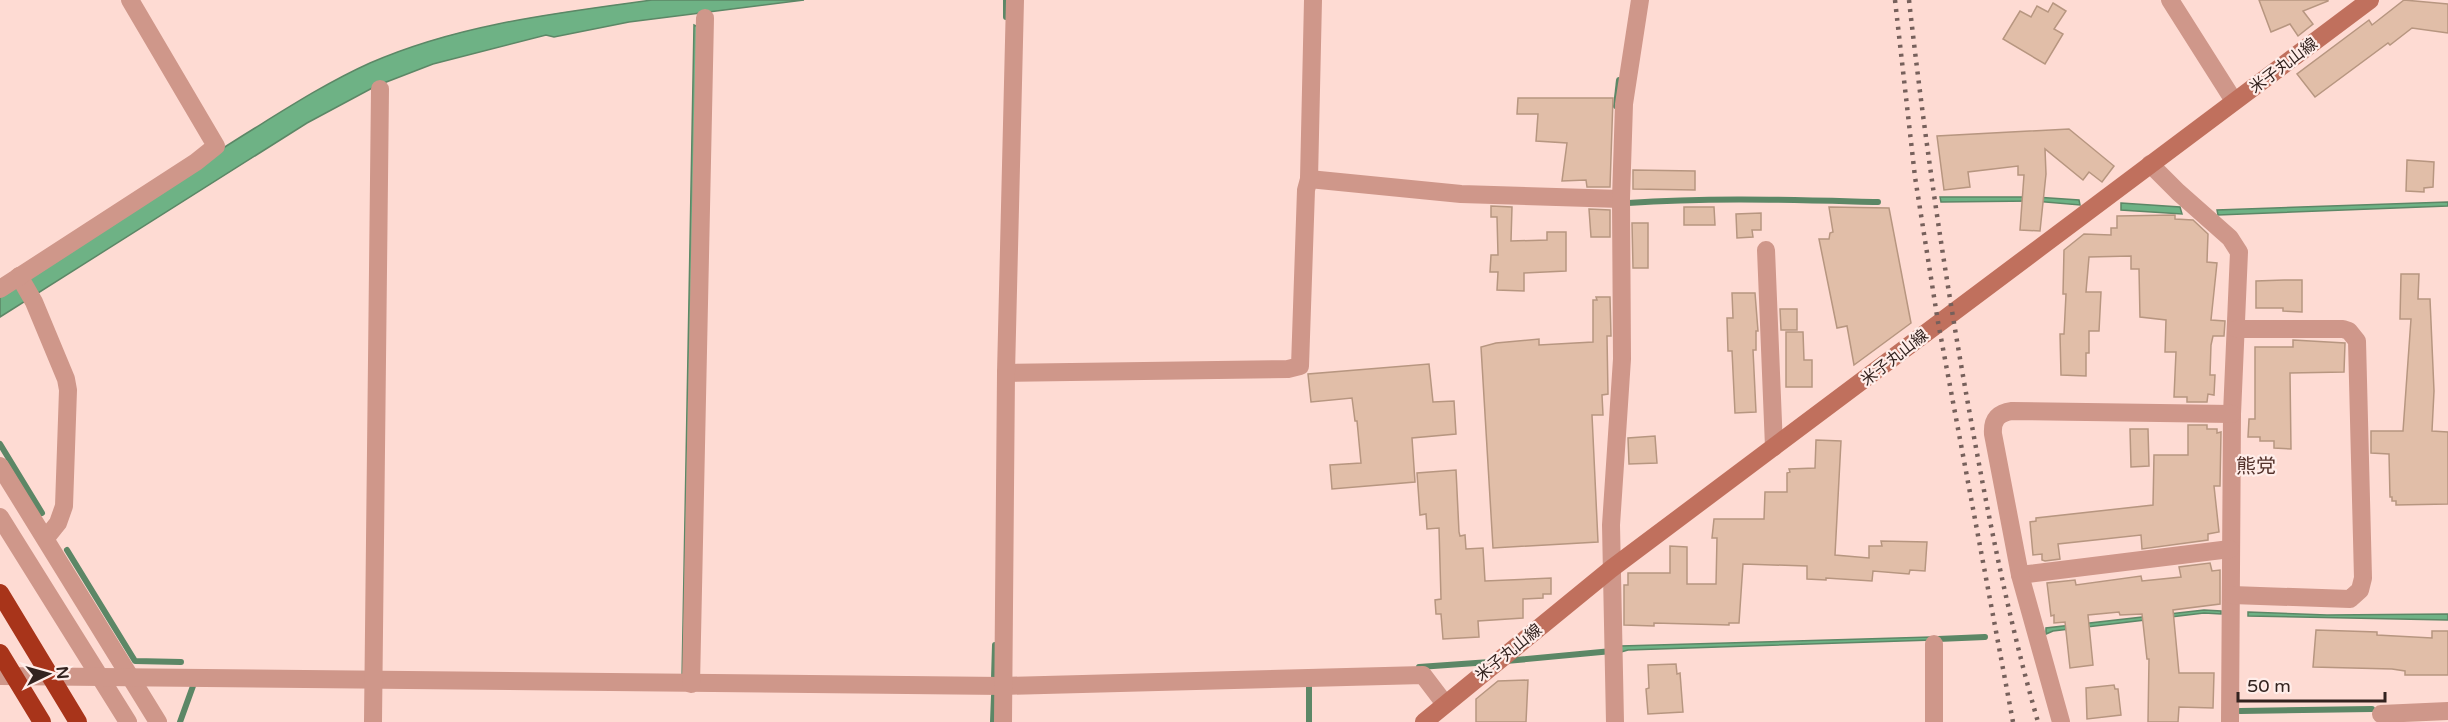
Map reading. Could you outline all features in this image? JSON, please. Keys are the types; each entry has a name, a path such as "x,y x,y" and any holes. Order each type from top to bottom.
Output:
{"highway":[{"path":"0,593 78,722"},
{"path":"1,662 42,722"}],"main road":[{"name":"米子丸山線","path":"1424,722 1611,568 2370,0"}],"street":[{"path":"0,289 196,162 216,146 130,0"},
{"path":"1003,722 1006,373 1015,0"},
{"path":"1006,373 1288,369 1300,366 1306,190 1309,179 1313,0"},
{"path":"1615,722 1611,525 1622,359 1621,199 1624,104 1640,0"},
{"path":"2170,0 2234,101"},
{"path":"691,684 705,18"},
{"path":"373,722 380,89"},
{"path":"2150,164 2230,238 2236,246 2239,265 2232,414 2230,722"},
{"path":"1309,179 1470,194 1621,199"},
{"path":"1766,250 1774,447"},
{"path":"20,276 33,301 68,390 63,506 58,522 46,538"},
{"path":"2232,595 2350,599 2360,590 2363,578 2357,341 2349,331 2343,329 2237,329"},
{"path":"2061,722 2020,575 1992,425 2000,414 2012,411 2232,414"},
{"path":"0,466 158,722"},
{"path":"0,517 128,722"},
{"path":"2020,575 2230,549"},
{"path":"1934,644 1934,722"},
{"path":"1,662 100,676 691,684 1003,686 1423,675 1445,704"},
{"path":"2381,714 2448,711"}],"shaded area":[{"path":"652,0 804,0 629,22 554,37 546,35 433,64 376,86 307,123 0,317 0,294 223,148 355,70 404,50 473,29 544,15"},
{"path":"694,25 698,27 686,680 682,680"},
{"path":"1940,197 2035,197 2079,200 2080,205 2034,201 1941,202"},
{"path":"2448,202 2448,206 2218,215 2217,210"},
{"path":"2121,203 2180,207 2182,214 2121,210"},
{"path":"2204,610 2221,611 2221,614 2204,613 2053,631 2046,634 2046,628"},
{"path":"2248,612 2327,615 2448,614 2448,620 2248,616"},
{"path":"1931,637 1932,640 1621,652 1621,646"}],"building":[{"path":"2259,0 2328,1 2303,11 2313,24 2298,36 2290,24 2271,32"},
{"path":"2404,0 2448,4 2448,33 2412,28 2315,97 2297,74 2369,20 2372,25"},
{"path":"2053,3 2066,11 2054,29 2063,34 2045,64 2003,39 2020,11 2031,17 2037,6 2048,12"},
{"path":"1518,98 1613,98 1610,187 1587,187 1586,180 1562,181 1567,143 1536,141 1538,114 1517,114"},
{"path":"2069,129 2114,166 2102,182 2089,172 2083,180 2045,149 2046,174 2040,231 2020,230 2024,175 2018,175 2018,166 1968,172 1970,187 1944,190 1937,136"},
{"path":"2407,160 2434,162 2433,187 2424,188 2424,192 2406,191"},
{"path":"1633,170 1695,171 1695,190 1633,189"},
{"path":"1491,206 1512,207 1511,241 1547,240 1547,232 1566,232 1566,271 1524,273 1524,291 1497,290 1498,272 1490,272 1491,255 1498,255 1497,217 1491,217"},
{"path":"1684,207 1714,207 1715,225 1684,225"},
{"path":"1829,207 1889,208 1911,323 1854,365 1847,326 1837,328 1819,239 1829,239 1830,233 1833,232"},
{"path":"1589,209 1610,210 1610,237 1591,237"},
{"path":"1761,213 1761,230 1752,230 1753,237 1737,238 1736,214"},
{"path":"2175,215 2175,219 2193,220 2208,234 2207,262 2217,263 2211,320 2225,321 2224,336 2213,336 2211,345 2210,375 2215,375 2214,395 2208,394 2207,402 2187,402 2187,397 2174,397 2176,352 2165,352 2166,320 2140,317 2139,269 2131,269 2131,256 2089,257 2086,292 2101,292 2099,331 2089,331 2086,376 2061,375 2060,334 2064,334 2066,294 2063,294 2064,250 2084,234 2111,235 2111,228 2117,228 2117,216"},
{"path":"1632,223 1648,223 1648,268 1633,268"},
{"path":"2401,274 2419,274 2418,299 2430,299 2434,391 2432,431 2448,432 2448,504 2396,505 2396,501 2392,501 2390,497 2389,454 2371,453 2371,431 2403,431 2411,319 2400,319"},
{"path":"2302,280 2302,312 2283,311 2283,308 2256,308 2256,281"},
{"path":"1732,293 1755,293 1758,331 1756,331 1756,350 1753,350 1756,412 1735,413 1732,351 1728,351 1727,318 1733,318"},
{"path":"1596,297 1610,297 1611,336 1607,336 1608,394 1602,395 1603,415 1592,415 1598,542 1493,548 1481,347 1496,343 1539,339 1539,345 1593,342 1593,300 1597,300"},
{"path":"1780,309 1797,309 1797,330 1781,330"},
{"path":"1786,332 1803,332 1804,360 1812,360 1812,387 1786,387"},
{"path":"2293,340 2345,343 2344,372 2290,373 2291,449 2274,448 2274,441 2260,441 2260,437 2248,437 2249,419 2255,419 2255,347 2293,347"},
{"path":"1429,364 1433,402 1454,401 1456,434 1412,438 1415,482 1332,489 1330,465 1361,463 1357,421 1355,421 1352,398 1311,402 1308,374"},
{"path":"2188,425 2207,425 2207,429 2217,429 2217,433 2221,432 2220,486 2214,486 2219,532 2208,534 2208,540 2142,549 2141,535 2058,544 2060,559 2045,561 2042,560 2042,554 2033,555 2030,522 2036,521 2036,518 2153,505 2154,455 2188,455"},
{"path":"2130,429 2148,429 2149,466 2131,467"},
{"path":"1655,436 1657,463 1629,464 1628,438"},
{"path":"1816,440 1841,441 1835,555 1869,558 1869,546 1882,546 1881,541 1927,542 1925,571 1910,570 1909,574 1873,571 1872,581 1826,578 1826,580 1807,579 1807,566 1743,564 1739,623 1729,623 1729,625 1654,623 1654,626 1624,625 1624,585 1628,585 1628,573 1670,573 1670,546 1687,547 1687,584 1716,584 1717,538 1712,538 1714,519 1764,519 1765,492 1787,492 1789,469 1815,468"},
{"path":"1456,470 1460,536 1465,535 1466,549 1483,548 1485,581 1551,578 1551,594 1543,594 1543,598 1523,599 1523,618 1478,621 1479,637 1443,639 1441,614 1436,614 1435,600 1441,599 1439,528 1427,529 1426,514 1420,515 1417,473"},
{"path":"2210,563 2212,571 2220,570 2220,604 2173,610 2179,673 2214,673 2213,708 2179,707 2178,722 2148,722 2149,659 2147,659 2142,614 2120,615 2119,612 2088,615 2093,665 2070,668 2065,622 2054,623 2047,583 2075,580 2076,585 2141,576 2142,581 2181,577 2179,567"},
{"path":"2316,630 2377,632 2377,635 2432,638 2432,631 2448,631 2448,675 2405,675 2405,671 2392,669 2313,667"},
{"path":"1676,664 1677,674 1680,673 1683,712 1648,714 1646,689 1649,688 1648,665"},
{"path":"1528,680 1526,722 1476,722 1476,699 1498,681"},
{"path":"2114,685 2115,689 2118,689 2121,715 2087,719 2086,688"}],"waterway":[{"path":"1006,0 1006,17"},
{"path":"1616,106 1619,80"},
{"path":"1628,203 1722,200 1878,202"},
{"path":"0,444 42,513"},
{"path":"67,550 135,661 181,662"},
{"path":"1938,639 1985,637"},
{"path":"994,678 995,645"},
{"path":"1506,661 1612,651"},
{"path":"1419,667 1490,662"},
{"path":"1309,683 1309,722"},
{"path":"180,722 193,686"},
{"path":"993,722 994,696"},
{"path":"2240,711 2372,709"}],"railway":[{"path":"1895,0 1915,177 1938,322 2013,722"},
{"path":"1909,0 1929,160 1962,373 2001,575 2038,722"}],"district":[{"name":"熊党","path":"2256,466"}]}
